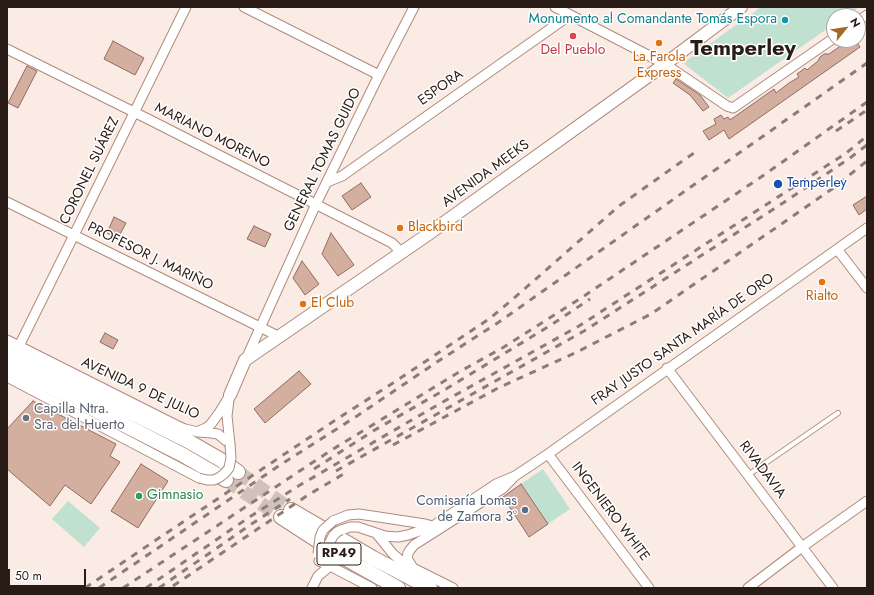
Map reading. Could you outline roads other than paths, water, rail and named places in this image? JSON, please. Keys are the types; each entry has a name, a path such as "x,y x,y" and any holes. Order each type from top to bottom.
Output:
{"main road":[{"path":"13,349 188,441 221,460 238,472"},
{"path":"7,365 183,455 226,480"},
{"name":"RP49","path":"398,588 342,556 286,513 430,588"}],"street":[{"name":"CORONEL SUÁREZ","path":"13,349 74,235 186,7"},
{"path":"244,7 380,75"},
{"name":"GENERAL TOMAS GUIDO","path":"245,360 316,204 414,7"},
{"path":"555,7 665,64 727,106 733,108 826,44"},
{"name":"AVENIDA MEEKS","path":"245,360 402,253 665,64 741,7"},
{"name":"ESPORA","path":"327,182 342,176 570,14"},
{"name":"MARIANO MORENO","path":"7,49 392,243 402,253"},
{"name":"PROFESOR J. MARIÑO","path":"7,202 280,337"},
{"name":"FRAY JUSTO SANTA MARÍA DE ORO","path":"413,568 408,558 408,553 414,545 496,484 515,476 548,454 867,228"},
{"path":"837,249 867,288"},
{"name":"AVENIDA 9 DE JULIO","path":"7,340 13,349 185,429 218,434 230,444"},
{"path":"198,432 211,424 219,413 230,395 245,360"},
{"name":"RIVADAVIA","path":"668,368 833,588"},
{"path":"7,377 199,478 207,480 214,480 220,477 229,468 231,458 227,416 230,395"},
{"name":"INGENIERO WHITE","path":"548,454 649,588"},
{"path":"748,588 802,547 867,501"},
{"path":"318,576 320,537 328,525 333,521 348,515 359,514 425,524 437,528"},
{"path":"312,588 318,576 330,563 329,544 333,536 341,530 350,527 358,527 392,537 437,528"},
{"path":"376,532 393,554 399,559 413,568 454,588"},
{"path":"318,558 330,563 372,588"}],"lane":[{"path":"748,475 838,413"}],"tunnel":[{"path":"238,472 291,510"},
{"path":"226,480 281,517"}],"railway":[{"path":"99,588 280,465 499,322 867,63"},
{"path":"123,588 330,451 459,372 504,347 584,296 764,175 867,102"},
{"path":"836,131 867,110"},
{"path":"146,588 248,518 300,485 441,403 579,326 845,154 867,136"},
{"path":"336,471 584,331 783,203 867,145"},
{"path":"85,588 489,319 619,206 697,151"},
{"path":"393,445 498,388 577,352 651,314 832,189 867,161"},
{"path":"314,469 373,431 446,389 551,325 590,299"},
{"path":"173,586 308,495 347,472"},
{"path":"159,588 290,499"}],"place":[{"name":"Monumento al Comandante Tomás Espora","path":"785,20"},
{"name":"Del Pueblo","path":"573,36"},
{"name":"La Farola Express","path":"659,43"},
{"name":"Temperley","path":"778,184"},
{"name":"Blackbird","path":"400,228"},
{"name":"Rialto","path":"822,282"},
{"name":"El Club","path":"303,304"},
{"name":"Capilla Ntra. Sra. del Huerto","path":"26,418"},
{"name":"Gimnasio","path":"139,496"},
{"name":"Comisaría Lomas de Zamora 3°","path":"525,510"}],"district":[{"name":"Temperley","path":"743,50"}]}
